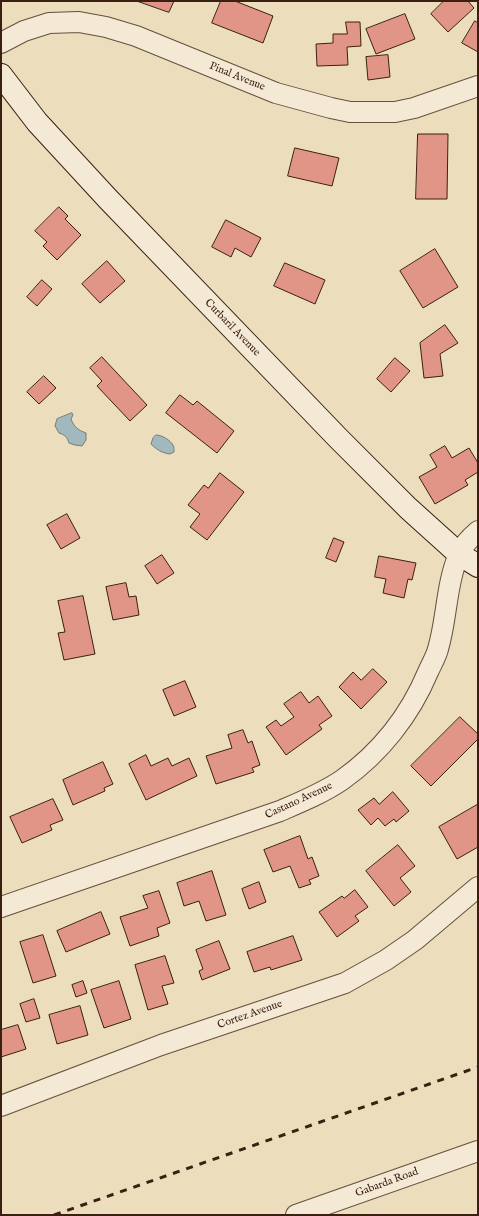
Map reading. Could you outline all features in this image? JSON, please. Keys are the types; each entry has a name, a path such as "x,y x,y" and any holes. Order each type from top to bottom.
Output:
{"street":[{"name":"Pinal Avenue","path":"1,43 24,31 49,23 79,22 106,27 136,36 276,93 350,112 395,112 414,108 478,86"},
{"name":"Curbaril Avenue","path":"1,75 37,122 118,210 402,503 459,554 478,566"},
{"name":"Castano Avenue","path":"1,907 280,812 322,792 359,767 392,733 419,694 438,650 453,574 459,554 470,538 478,531"},
{"name":"Cortez Avenue","path":"1,1106 161,1045 345,983 386,960 409,944 478,887"},
{"name":"Gabarda Road","path":"296,1215 478,1151"},
{"path":"332,1203 347,1215"}],"water":[{"path":"72,413 73,415 71,419 73,424 86,433 86,440 82,446 69,443 67,438 59,433 55,426 57,419"},
{"path":"156,435 170,441 174,452 170,454 164,453 153,446 151,444"}],"building":[{"path":"137,1 174,1 169,12"},
{"path":"221,1 235,1 273,16 263,43 212,23"},
{"path":"444,1 468,1 474,8 448,32 431,14"},
{"path":"405,14 415,39 376,54 366,29"},
{"path":"475,21 478,23 478,52 462,43"},
{"path":"346,22 360,22 361,46 347,47 348,65 317,66 316,44 333,43 333,34 347,34"},
{"path":"388,55 390,77 368,80 366,57"},
{"path":"418,134 448,134 447,199 416,199"},
{"path":"295,148 339,158 332,186 288,176"},
{"path":"59,207 68,216 65,219 81,235 57,260 43,246 47,242 35,231"},
{"path":"226,220 261,238 251,257 235,248 231,257 212,247"},
{"path":"435,249 458,287 423,308 400,271"},
{"path":"107,261 125,281 100,303 82,284"},
{"path":"285,263 325,280 315,304 274,286"},
{"path":"42,280 52,289 37,306 27,297"},
{"path":"445,325 458,343 440,354 443,376 424,378 420,343"},
{"path":"102,357 147,405 130,421 97,386 102,381 90,368"},
{"path":"395,358 410,371 391,392 377,379"},
{"path":"44,376 56,388 39,404 27,392"},
{"path":"180,395 193,405 197,401 234,431 217,453 166,413"},
{"path":"445,446 452,458 469,448 478,463 478,472 465,480 468,485 435,504 419,477 437,467 430,455"},
{"path":"220,473 244,492 207,540 190,527 200,514 188,505 204,485 208,488"},
{"path":"67,514 80,538 61,549 47,525"},
{"path":"334,538 344,542 336,562 326,558"},
{"path":"162,555 174,573 157,584 145,566"},
{"path":"379,556 416,563 412,580 408,579 404,598 383,593 386,579 375,577"},
{"path":"126,583 129,597 136,596 139,615 113,620 106,587"},
{"path":"83,596 95,654 64,660 58,633 65,632 58,601"},
{"path":"373,669 387,682 361,709 339,687 353,672 361,680"},
{"path":"185,681 196,707 174,716 163,690"},
{"path":"301,692 309,703 318,696 332,716 319,725 322,729 286,755 266,727 276,720 281,726 294,717 284,704"},
{"path":"460,717 478,734 478,739 431,786 411,766"},
{"path":"243,730 248,743 252,741 260,765 252,768 254,772 216,784 206,756 232,748 228,735"},
{"path":"146,755 151,766 168,758 172,766 189,758 197,776 146,800 129,764"},
{"path":"103,762 113,784 104,788 105,791 73,805 63,780"},
{"path":"393,792 409,811 396,822 394,819 385,826 378,818 371,825 358,810 374,798 379,804"},
{"path":"53,799 63,820 50,825 52,830 22,843 10,817"},
{"path":"477,805 478,847 457,859 439,827"},
{"path":"300,836 308,859 312,857 319,876 309,880 311,884 299,888 290,866 273,872 264,850"},
{"path":"398,845 415,866 400,878 411,892 394,906 366,871"},
{"path":"212,871 226,915 206,921 199,901 184,906 177,883"},
{"path":"259,882 266,902 249,909 242,889"},
{"path":"355,890 368,907 355,916 359,921 337,937 319,912 342,896 344,898"},
{"path":"159,891 170,923 157,928 159,936 130,946 120,917 148,908 143,896"},
{"path":"101,912 110,934 66,952 57,931"},
{"path":"43,935 56,976 33,983 20,942"},
{"path":"293,936 302,960 271,970 270,967 254,972 247,952"},
{"path":"219,941 230,969 202,980 199,971 203,969 196,950"},
{"path":"165,956 174,983 162,986 168,1004 148,1010 135,965"},
{"path":"83,981 87,993 76,997 72,985"},
{"path":"119,981 131,1019 104,1028 91,990"},
{"path":"34,999 40,1018 26,1022 20,1004"},
{"path":"80,1006 88,1035 57,1044 49,1015"},
{"path":"18,1025 26,1049 1,1057 1,1030"}],"railway":[{"path":"54,1215 478,1067"}]}
